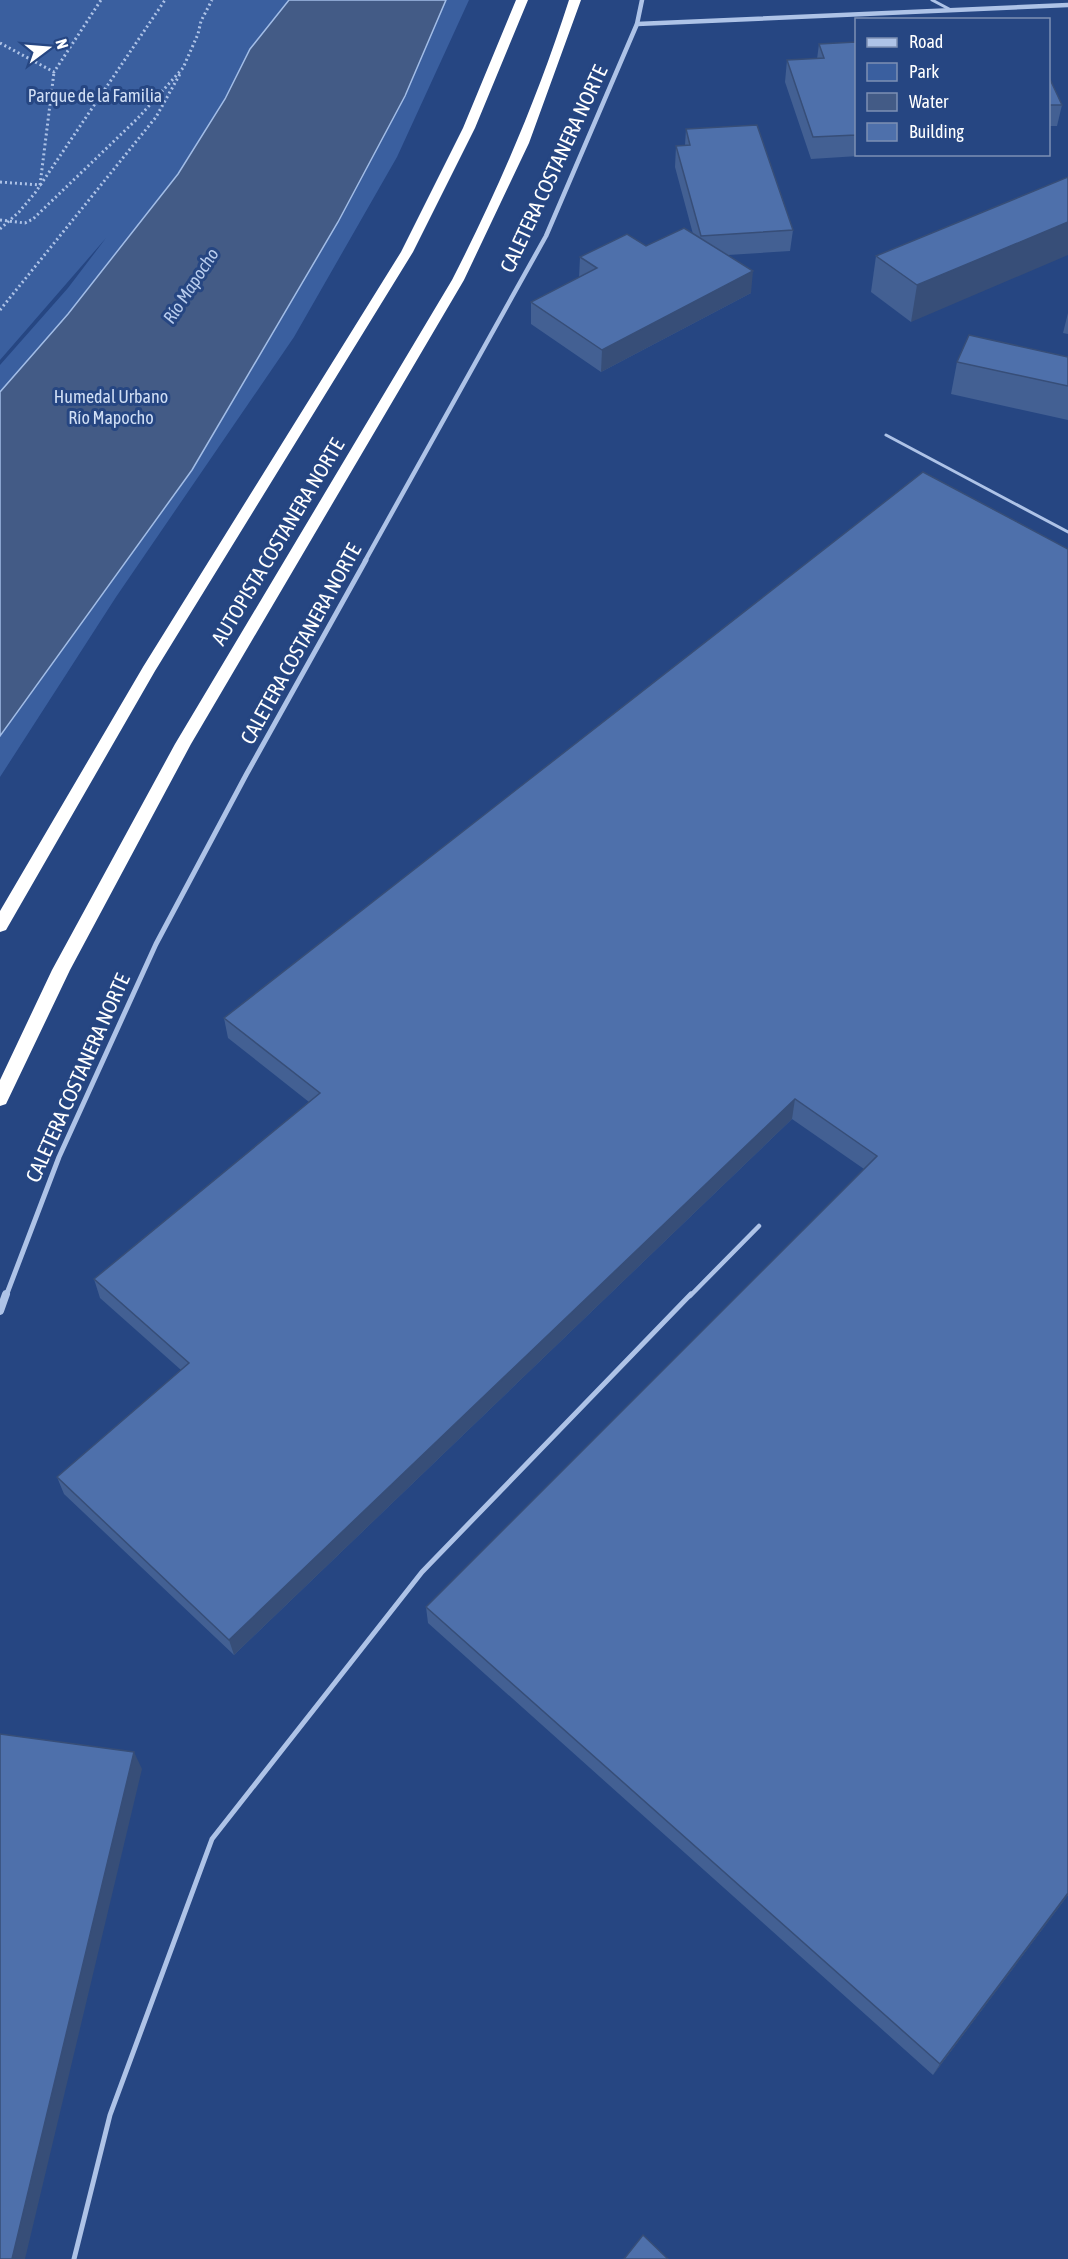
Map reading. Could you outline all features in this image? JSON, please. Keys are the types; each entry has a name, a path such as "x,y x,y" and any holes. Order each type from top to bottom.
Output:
{"highway":[{"name":"AUTOPISTA COSTANERA NORTE","path":"0,926 34,863 187,609 407,252 486,92 522,0"},
{"name":"AUTOPISTA COSTANERA NORTE","path":"0,1099 61,970 183,744 458,280 488,223 546,85 575,0"}],"street":[{"name":"CALETERA COSTANERA NORTE","path":"0,1311 59,1157 156,944 246,775 546,236 637,24 642,0"},
{"path":"637,24 1068,5"}],"lane":[{"path":"932,0 951,10"},
{"path":"886,435 1068,532"},
{"path":"74,2259 110,2115 212,1839 422,1572 586,1401 759,1226"}],"path":[{"path":"40,185 54,72 101,0"},
{"path":"0,229 11,221 40,185 128,60 165,0"},
{"path":"0,310 156,117 183,68 198,34 201,21 212,0"},
{"path":"0,43 54,72"},
{"path":"0,220 25,223 33,219 138,118 183,68"},
{"path":"0,182 40,185"}],"green space":[{"name":"Humedal Urbano Río Mapocho","path":"0,0 469,0 397,157 294,337 116,597 0,777 0,365 68,288 106,238 0,360"}],"water":[{"name":"Humedal Urbano Río Mapocho","path":"289,0 446,0 405,96 338,222 192,470 0,736 0,392 68,314 178,174 225,99 250,49"}],"building":[{"path":"855,42 855,135 813,137 787,60 824,58 819,44"},
{"path":"1050,79 1062,105 1050,105"},
{"path":"757,125 793,230 701,236 676,146 690,145 686,129"},
{"path":"1068,177 1068,222 917,285 876,256"},
{"path":"684,228 753,271 602,350 531,302 597,268 580,257 627,234 646,246"},
{"path":"969,335 1068,357 1068,386 957,362"},
{"path":"923,472 1068,549 1068,1893 940,2064 426,1607 877,1156 795,1099 229,1640 57,1477 189,1363 94,1279 320,1093 224,1018"},
{"path":"0,1734 134,1752 12,2259 0,2259"},
{"path":"643,2235 668,2259 624,2259"}],"park label":[{"name":"Parque de la Familia","path":"95,96"}],"water label":[{"name":"Río Mapocho","path":"191,286"}]}
